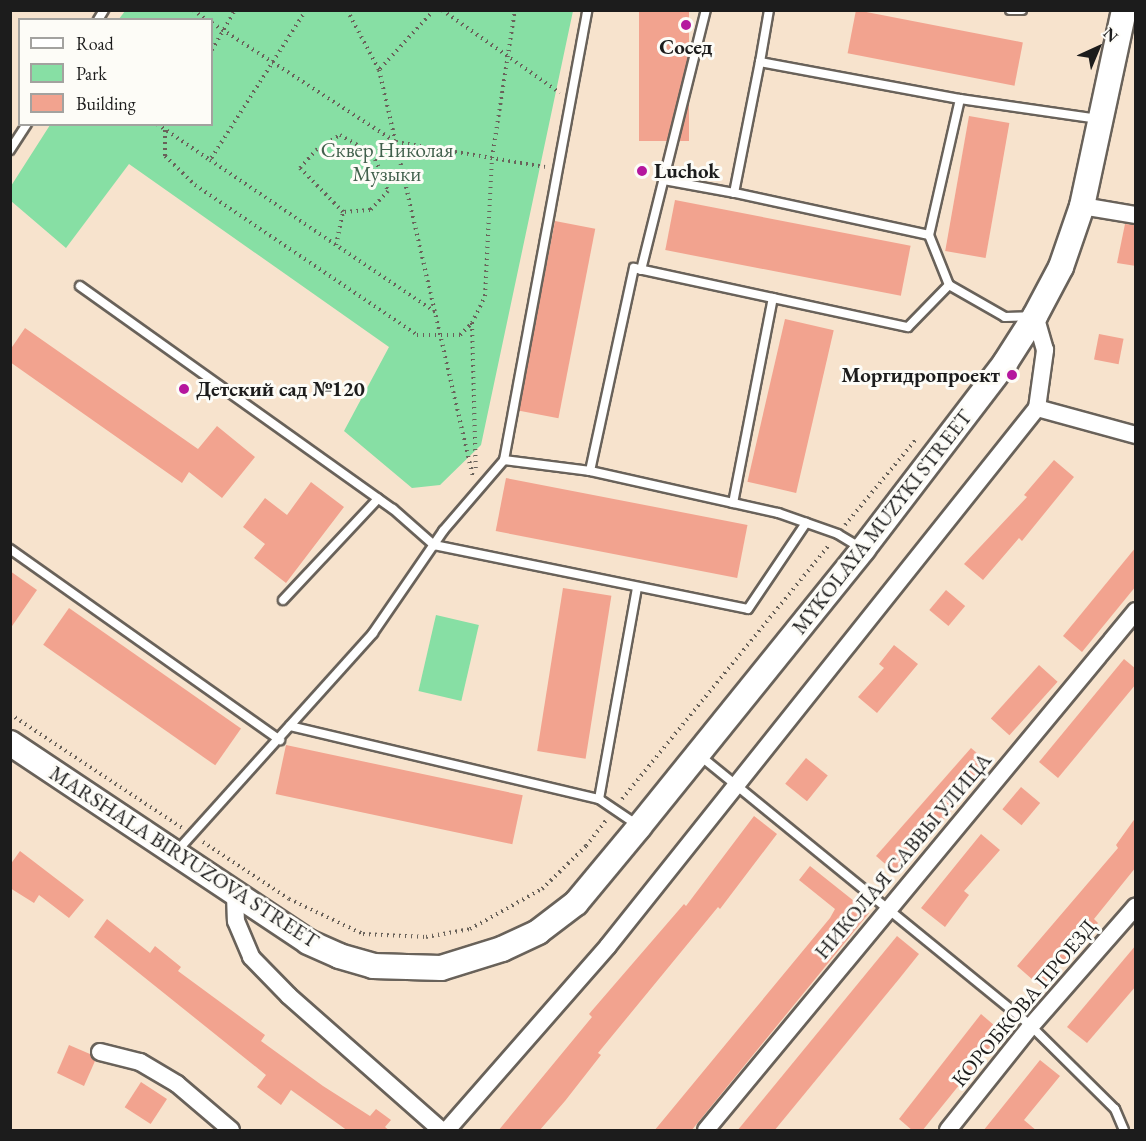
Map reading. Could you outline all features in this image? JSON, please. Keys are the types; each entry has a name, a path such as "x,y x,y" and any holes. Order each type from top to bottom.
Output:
{"main road":[{"name":"MYKOLAYA MUZYKI STREET","path":"502,949 538,932 576,903 863,549 1005,363 1035,316 1061,267 1082,206 1124,10"},
{"name":"MARSHALA BIRYUZOVA STREET","path":"10,744 308,942 373,966 441,968 502,949"}],"street":[{"path":"1082,206 1136,215"},
{"path":"447,1131 608,946 1037,408 1045,350 1035,316"},
{"path":"1037,408 1136,435"},
{"name":"НИКОЛАЯ САВВЫ УЛИЦА","path":"706,1131 888,908 1136,611"},
{"path":"235,895 236,921 251,957 289,996 441,1131"},
{"name":"КОРОБКОВА ПРОЕЗД","path":"948,1131 1031,1026 1136,906"},
{"path":"100,1052 140,1062 168,1078 231,1131"}],"lane":[{"path":"175,854 280,740 373,633 434,544 504,460 587,10"},
{"path":"641,270 706,10"},
{"path":"734,193 770,10"},
{"path":"1010,10 1022,10"},
{"path":"760,62 960,99 1102,120"},
{"path":"960,99 929,235 949,285 1005,317 1035,316"},
{"path":"10,150 26,126"},
{"path":"664,180 929,235"},
{"path":"590,471 634,268 908,327 949,285"},
{"path":"80,286 378,499 434,544 748,609 806,523"},
{"path":"733,503 774,298"},
{"path":"504,460 590,471 733,503 838,534 863,549"},
{"path":"283,600 378,499"},
{"path":"10,549 280,740"},
{"path":"599,799 638,586"},
{"path":"290,726 599,799 639,827"},
{"path":"697,752 1031,1026 1115,1109 1124,1131"}],"path":[{"path":"213,48 235,10"},
{"path":"210,160 306,10"},
{"path":"347,10 380,70 476,492"},
{"path":"380,70 434,10"},
{"path":"442,10 570,101"},
{"path":"164,127 165,156 195,184 417,335 460,335 472,323 485,296 492,158 515,10"},
{"path":"213,24 396,142 557,169"},
{"path":"164,127 435,312"},
{"path":"340,135 373,154 388,192 370,210 343,212 300,168 316,150 340,135"},
{"path":"373,154 396,142"},
{"path":"336,245 343,212"},
{"path":"472,323 476,492"},
{"path":"10,714 289,899 363,934 426,937 470,929 542,889 586,846 921,434"}],"green space":[{"name":"Сквер Николая Музыки","path":"125,11 573,11 481,445 440,485 412,488 344,431 389,347 129,164 66,248 11,201 11,186 49,126 213,126 213,18 120,18"},
{"path":"436,615 479,625 461,701 418,691"}],"building":[{"path":"639,10 689,10 689,141 639,141"},
{"path":"856,10 1023,42 1014,86 848,53"},
{"path":"969,116 1009,123 986,258 945,251"},
{"path":"675,200 911,246 901,296 665,250"},
{"path":"555,221 595,229 558,418 518,410"},
{"path":"1125,224 1136,225 1136,266 1117,263"},
{"path":"785,319 834,330 796,493 747,482"},
{"path":"25,328 198,449 217,426 255,457 222,498 189,472 182,483 10,362 10,350"},
{"path":"1099,334 1124,339 1119,364 1094,360"},
{"path":"1054,460 1074,477 1022,541 1019,538 983,580 964,564 1027,497 1024,495"},
{"path":"506,478 747,525 737,578 496,531"},
{"path":"311,482 344,507 286,583 254,558 265,544 243,527 265,498 287,515"},
{"path":"1136,547 1136,586 1082,652 1063,636"},
{"path":"10,571 37,590 10,629"},
{"path":"563,588 611,596 586,759 537,751"},
{"path":"946,590 965,606 948,626 929,610"},
{"path":"69,608 241,728 215,765 43,645"},
{"path":"894,645 918,664 877,713 858,697 884,668 879,664"},
{"path":"1124,659 1136,669 1136,684 1058,778 1039,762"},
{"path":"1039,665 1058,682 1009,735 991,719"},
{"path":"286,745 523,795 512,844 276,794"},
{"path":"971,748 990,764 898,875 876,856"},
{"path":"806,758 828,776 807,801 785,784"},
{"path":"1021,787 1040,803 1022,825 1002,809"},
{"path":"754,816 777,834 720,909 718,907 598,1053 601,1055 565,1101 539,1131 498,1131 592,1017 589,1014 684,904 686,906"},
{"path":"1136,817 1136,867 1094,919 1098,923 1041,987 1017,966 1118,848 1116,845"},
{"path":"981,834 1000,850 964,891 969,895 945,927 921,908"},
{"path":"20,851 84,900 69,918 39,895 34,903 10,888 10,865"},
{"path":"810,866 869,913 691,1131 654,1131 830,918 835,909 799,880"},
{"path":"107,919 150,953 155,946 181,967 178,971 265,1035 261,1041 323,1086 370,1116 376,1109 391,1120 385,1127 390,1131 348,1131 291,1090 281,1105 257,1087 266,1075 94,937"},
{"path":"897,936 919,954 899,979 774,1131 737,1131"},
{"path":"1136,945 1136,986 1087,1043 1067,1027"},
{"path":"981,1014 1002,1032 922,1131 913,1131 899,1119"},
{"path":"69,1045 90,1054 95,1061 84,1086 57,1073"},
{"path":"1040,1060 1060,1076 1024,1120 1037,1131 983,1131"},
{"path":"141,1082 167,1099 151,1124 125,1107"}],"place":[{"name":"Сосед","path":"686,25"},
{"name":"Luchok","path":"642,171"},
{"name":"Моргидропроект","path":"1012,375"},
{"name":"Детский сад №120","path":"184,389"}]}
